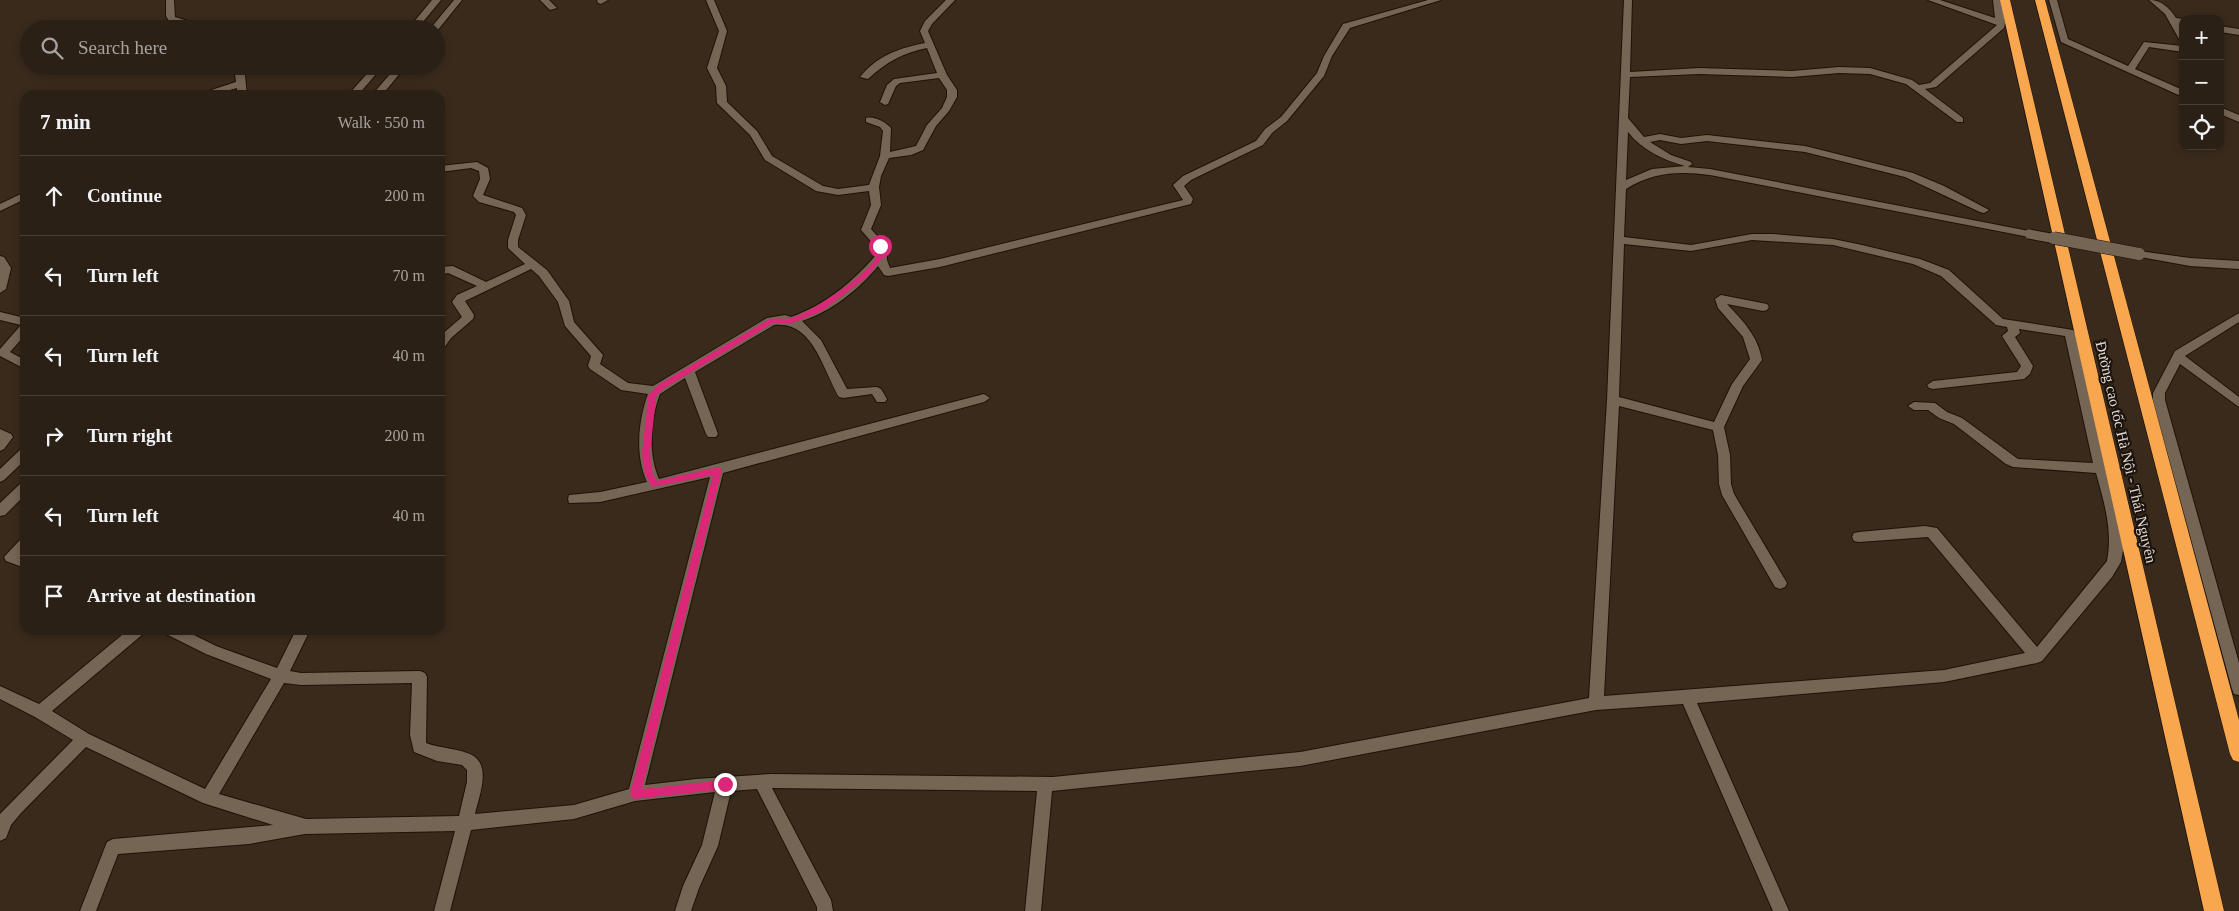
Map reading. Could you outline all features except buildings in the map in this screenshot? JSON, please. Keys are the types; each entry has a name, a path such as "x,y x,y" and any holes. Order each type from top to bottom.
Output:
{"highway":[{"name":"Đường cao tốc Hà Nội - Thái Nguyên","path":"2005,0 2214,911"},
{"name":"Đường cao tốc Hà Nội - Thái Nguyên","path":"2040,0 2239,754"}],"street":[{"path":"170,0 170,16 176,20"},
{"path":"420,20 437,0"},
{"path":"441,20 458,0"},
{"path":"544,0 552,8"},
{"path":"710,0 723,31 712,68 721,86 722,103 754,133 768,158 820,189 838,192 874,186"},
{"path":"870,120 883,125 888,130 886,156 877,171 874,186 876,205 866,227 866,230 879,242 884,269 894,272 940,263 1187,202 1188,199 1178,185 1187,178 1260,143 1268,131 1284,119 1320,74 1328,56 1348,24 1437,0"},
{"path":"1596,702 1612,400 1628,0"},
{"path":"1932,0 2001,23"},
{"path":"1918,88 1933,85 2001,26 1997,0"},
{"path":"2053,0 2064,40 2179,92"},
{"path":"2153,0 2178,21"},
{"path":"886,156 911,152 920,148 932,125 944,113 952,97 952,90 942,76 924,34 925,27 950,1"},
{"path":"2224,30 2239,32"},
{"path":"2130,70 2146,44 2179,48"},
{"path":"866,77 888,56 929,45"},
{"path":"1625,75 1699,71 1808,74 1848,69 1870,71 1901,78 1918,88 1960,120"},
{"path":"239,75 241,90"},
{"path":"358,90 371,75"},
{"path":"381,90 394,75"},
{"path":"885,102 892,85 897,81 942,76"},
{"path":"218,90 239,84"},
{"path":"2224,112 2239,119"},
{"path":"1623,117 1628,127 1642,141 1663,155 1710,172"},
{"path":"1642,141 1660,138 1681,141 1707,138 1805,149 1909,175 1984,210"},
{"path":"445,168 477,165 484,170 485,179 479,196 483,200 518,210 521,215 520,223 512,245 543,273 563,301 569,323 596,353 594,366 625,387 655,391"},
{"path":"1620,188 1639,176 1668,168 1710,172 2139,254 2190,262 2239,265"},
{"path":"0,208 20,198"},
{"path":"88,911 113,847 249,836 306,827 463,823 574,812 635,794 725,784 761,782 1045,785 1300,759 1596,702 1687,697 1944,676 2036,657 2114,562 2117,545 2115,520 2070,335 2066,332 2000,322 1945,273 1916,261 1833,242 1752,237 1691,248 1618,240"},
{"path":"790,321 820,309 858,282 881,256"},
{"path":"0,259 6,268 0,289"},
{"path":"445,339 467,319 468,315 458,302 459,300 533,264"},
{"path":"445,270 449,269 486,286"},
{"path":"1763,307 1721,299 1722,305 1751,338 1755,346 1756,360 1738,384 1718,427 1724,456 1725,484 1728,495 1780,583"},
{"path":"0,316 20,321"},
{"path":"2239,317 2179,354 2159,393 2159,400 2239,689"},
{"path":"655,485 649,474 646,454 651,403 655,391 771,321 790,321 806,329 817,341 843,394 873,390 877,392 880,399"},
{"path":"1933,385 2020,376 2026,371 2027,366 2008,336 2014,332 2012,325"},
{"path":"20,333 3,353 20,362"},
{"path":"2178,357 2239,403"},
{"path":"688,370 712,434"},
{"path":"574,499 600,497 718,470 984,398"},
{"path":"1612,400 1718,427"},
{"path":"1914,406 1934,408 1943,415 1958,421 2010,461 2017,464 2101,468"},
{"path":"0,434 7,437 0,446"},
{"path":"0,477 20,457"},
{"path":"635,794 718,470"},
{"path":"0,511 20,492"},
{"path":"1859,537 1932,532 2036,657"},
{"path":"20,549 11,557 20,561"},
{"path":"40,712 132,635"},
{"path":"181,635 211,650 280,676 302,679 420,677 417,736 419,746 436,754 466,759 475,767 475,782 442,911"},
{"path":"208,798 280,676 300,635"},
{"path":"0,692 40,712 84,740 208,798 306,827"},
{"path":"1687,697 1782,911"},
{"path":"0,833 7,809 84,740"},
{"path":"761,782 825,906 825,911"},
{"path":"683,911 691,886 710,846 725,784"},
{"path":"1033,911 1045,785"}],"route":[{"path":"725,784 635,794 713,496 718,470 655,485 649,474 646,454 652,396 660,387 771,321 790,321 802,318 820,309 865,276 881,256 880,246"}]}
